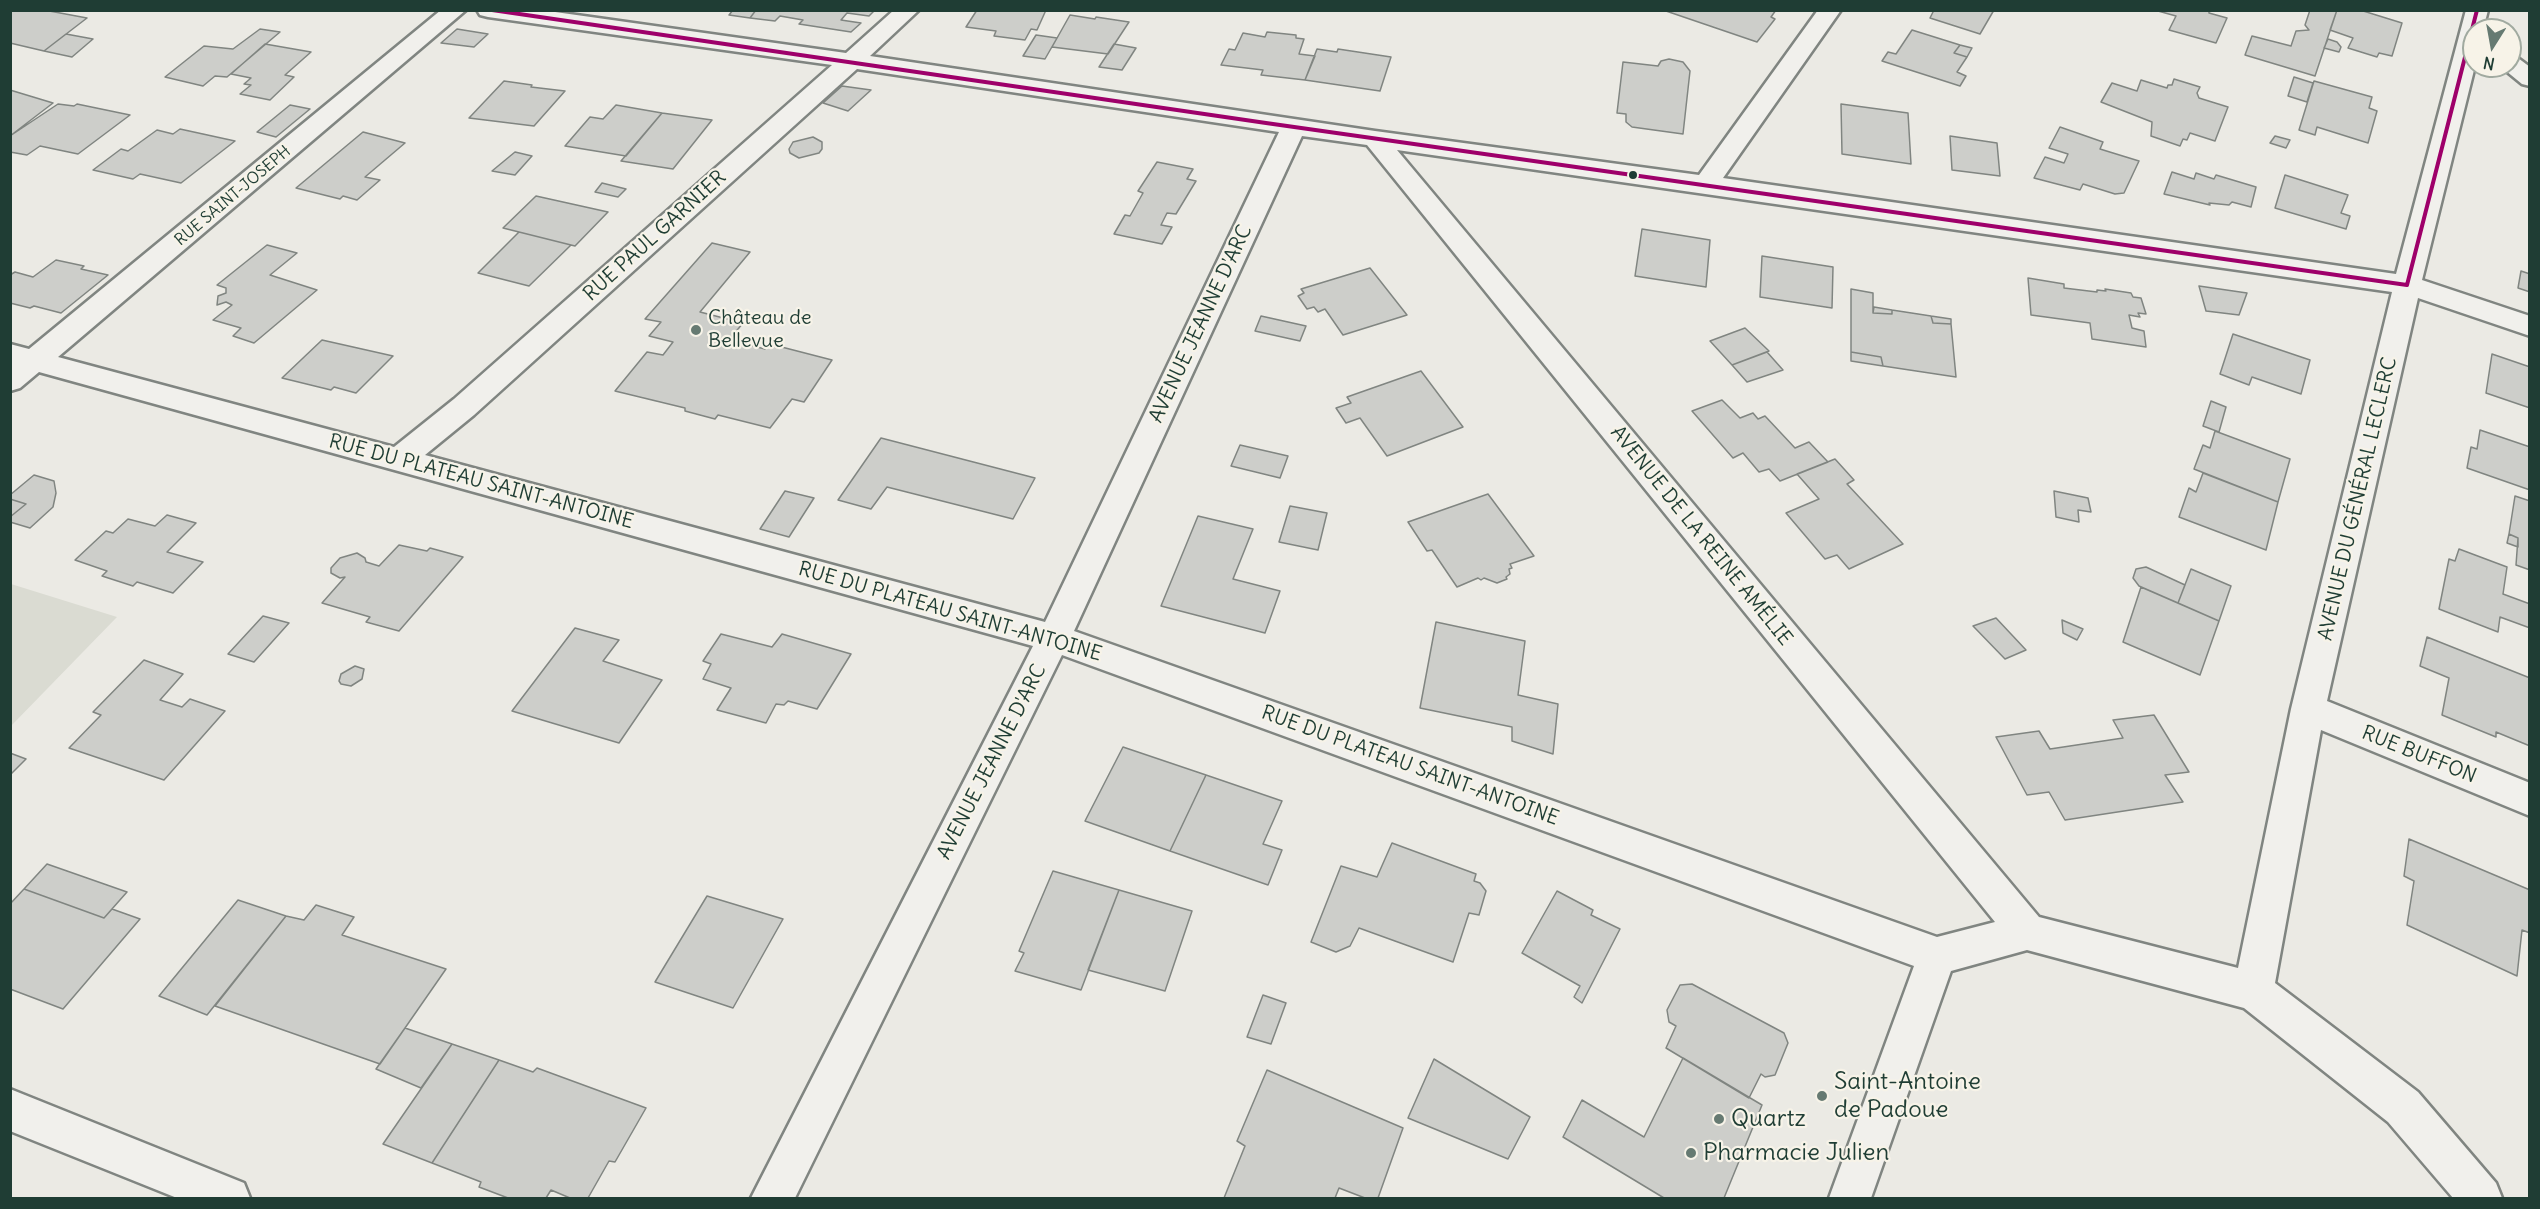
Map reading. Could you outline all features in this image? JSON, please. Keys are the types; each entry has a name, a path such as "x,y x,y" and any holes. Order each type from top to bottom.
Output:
{"street":[{"name":"RUE SAINT-JOSEPH","path":"10,381 22,358 455,10"},
{"path":"488,10 853,61 1375,140 1706,184 2407,285 2529,326"},
{"name":"RUE PAUL GARNIER","path":"399,460 464,407 908,10"},
{"path":"1706,184 1830,10"},
{"name":"AVENUE DU GÉNÉRAL LECLERC","path":"2254,991 2267,913 2308,709 2407,285 2462,75"},
{"name":"AVENUE JEANNE D'ARC","path":"772,1198 1054,638 1294,126"},
{"name":"AVENUE DE LA REINE AMÉLIE","path":"1375,140 2027,932"},
{"name":"RUE DU PLATEAU SAINT-ANTOINE","path":"22,358 1054,638 1937,956"},
{"name":"RUE BUFFON","path":"2308,709 2529,800"},
{"path":"1850,1198 1937,956 2027,932 2254,991 2403,1107 2481,1198"},
{"path":"10,1110 229,1198"}],"shaded area":[{"path":"10,584 117,617 11,726"}],"building":[{"path":"10,10 44,10 87,18 44,51 10,43"},
{"path":"733,10 756,10 750,18 729,15"},
{"path":"756,10 875,10 869,16 847,13 841,20 861,23 851,32 799,24 803,20 780,16 775,21 750,18"},
{"path":"977,10 1046,10 1037,30 1031,29 1025,40 994,36 996,31 966,27"},
{"path":"1776,10 1771,17 1775,19 1757,42 1666,11"},
{"path":"1934,10 1994,10 1980,34 1930,18"},
{"path":"2209,10 2209,13 2227,18 2216,43 2169,30 2176,16 2158,11"},
{"path":"2310,10 2337,10 2315,76 2245,55 2252,36 2291,46 2296,31 2309,30 2305,25"},
{"path":"2337,10 2360,10 2402,23 2392,56 2379,53 2377,57 2348,48 2353,38 2330,30"},
{"path":"1070,15 1129,22 1108,54 1052,47"},
{"path":"260,29 280,32 227,77 215,76 203,86 165,77 204,46 233,49"},
{"path":"457,29 488,34 474,47 441,43"},
{"path":"1912,30 1960,45 1954,53 1967,57 1957,72 1966,76 1960,86 1882,61 1888,52 1896,54"},
{"path":"1267,32 1296,35 1296,38 1304,39 1299,54 1315,56 1305,80 1261,75 1263,70 1221,65 1229,49 1235,50 1243,33 1265,37"},
{"path":"66,34 93,39 72,57 44,51"},
{"path":"1036,35 1057,38 1045,59 1023,56"},
{"path":"2328,39 2337,42 2341,47 2339,52 2324,48"},
{"path":"265,44 311,52 285,75 294,77 270,100 240,94 251,85 244,84 251,78 231,74"},
{"path":"1114,44 1136,48 1122,70 1099,67"},
{"path":"1960,45 1972,48 1967,57 1954,53"},
{"path":"1317,49 1337,52 1338,49 1391,57 1380,91 1305,80"},
{"path":"1669,59 1683,62 1690,71 1683,134 1632,127 1626,122 1626,114 1617,113 1623,62 1658,66 1661,61"},
{"path":"2294,77 2313,83 2307,102 2288,96"},
{"path":"2174,79 2200,87 2197,93 2199,98 2228,107 2215,141 2190,133 2187,140 2183,139 2180,146 2151,136 2152,122 2101,102 2112,83 2137,91 2141,80 2167,88 2168,85 2172,85"},
{"path":"504,81 565,91 534,126 469,118"},
{"path":"2314,81 2372,97 2369,108 2377,111 2368,143 2317,127 2315,135 2299,130"},
{"path":"842,86 871,90 848,111 823,103"},
{"path":"10,90 53,103 10,136"},
{"path":"58,104 74,106 77,104 130,115 78,154 40,146 27,155 10,152 10,136"},
{"path":"1841,104 1908,113 1911,164 1842,154"},
{"path":"290,105 310,109 276,137 257,132"},
{"path":"616,105 662,113 626,156 565,146 590,117 603,119"},
{"path":"662,113 712,120 673,169 621,161"},
{"path":"2060,127 2103,142 2100,149 2139,161 2124,193 2115,194 2083,184 2080,190 2034,178 2045,157 2064,163 2068,154 2049,148"},
{"path":"180,129 235,141 181,183 140,174 133,179 93,170 121,149 128,151 157,130 173,134"},
{"path":"363,132 405,143 365,177 380,180 357,200 343,196 340,199 296,188"},
{"path":"1950,136 1997,143 2000,176 1952,170"},
{"path":"2275,136 2290,140 2286,148 2270,143"},
{"path":"813,137 822,142 822,149 819,153 799,158 790,153 789,149 793,142"},
{"path":"515,152 532,156 515,175 492,171"},
{"path":"1157,162 1193,169 1187,179 1196,181 1176,214 1167,213 1161,225 1172,227 1162,244 1114,234 1125,215 1130,216 1143,193 1138,191"},
{"path":"2172,172 2194,179 2196,173 2214,179 2216,175 2256,187 2251,207 2232,202 2229,205 2209,203 2210,205 2164,194"},
{"path":"2285,175 2348,195 2341,213 2350,216 2346,229 2275,208"},
{"path":"602,183 626,189 618,197 595,192"},
{"path":"536,196 608,212 575,246 503,228"},
{"path":"1642,229 1710,240 1706,287 1635,276"},
{"path":"519,232 571,245 529,286 478,273"},
{"name":"Château de Bellevue","path":"712,243 750,252 700,312 743,323 729,340 765,349 770,344 832,360 804,402 792,399 770,428 718,415 715,419 685,411 685,408 615,391 647,352 663,355 673,342 649,336 661,322 645,319"},
{"path":"267,245 297,253 270,275 317,290 254,343 233,336 241,328 213,320 232,305 226,302 217,305 218,296 226,293 226,288 217,285"},
{"path":"1762,256 1833,267 1832,308 1760,297"},
{"path":"56,260 84,266 81,269 108,275 61,313 10,303 10,275 15,272 33,277"},
{"path":"1370,268 1407,315 1343,335 1325,309 1318,312 1314,307 1307,309 1298,296 1304,293 1301,289"},
{"path":"2521,271 2530,274 2530,292 2518,288"},
{"path":"2028,278 2064,284 2064,288 2097,292 2097,290 2106,291 2105,289 2131,293 2133,297 2141,298 2146,314 2138,313 2140,317 2129,315 2132,328 2144,331 2146,347 2092,339 2090,323 2031,315"},
{"path":"2199,286 2247,293 2239,315 2206,311"},
{"path":"1851,289 1873,293 1873,313 1892,314 1892,310 1931,316 1933,323 1951,324 1956,377 1883,366 1881,357 1851,352"},
{"path":"1874,307 1892,310 1892,314 1873,313"},
{"path":"1261,316 1306,326 1300,341 1255,331"},
{"path":"1931,316 1951,319 1951,324 1933,323"},
{"path":"1745,328 1769,351 1732,365 1710,341"},
{"path":"2233,334 2310,360 2301,394 2252,377 2249,385 2220,374"},
{"path":"322,340 393,356 356,393 334,387 331,390 282,378"},
{"path":"1767,352 1783,370 1747,382 1732,365"},
{"path":"1851,352 1881,357 1883,366 1851,361"},
{"path":"2492,354 2530,367 2530,408 2486,393"},
{"path":"1421,371 1463,427 1387,456 1360,418 1346,423 1336,408 1351,403 1347,397"},
{"path":"1722,400 1740,418 1753,413 1758,419 1765,416 1795,448 1809,442 1828,462 1780,481 1769,469 1759,472 1743,453 1733,458 1692,411"},
{"path":"2211,401 2226,407 2219,432 2203,426"},
{"path":"2480,430 2530,447 2530,490 2467,468 2471,447 2477,449"},
{"path":"2215,431 2290,459 2278,502 2194,469 2203,445 2210,448"},
{"path":"881,438 1035,478 1013,519 887,487 871,509 838,500"},
{"path":"1240,445 1288,456 1280,478 1231,466"},
{"path":"1835,459 1854,480 1847,484 1903,544 1849,569 1837,555 1825,559 1786,513 1819,499 1797,474"},
{"path":"2203,473 2278,502 2266,550 2179,517 2189,488 2196,492"},
{"path":"34,475 54,481 56,493 53,507 30,528 10,522 10,517 26,504 10,499 10,495"},
{"path":"785,491 814,498 789,537 760,529"},
{"path":"2054,491 2088,498 2091,512 2078,510 2079,522 2056,517"},
{"path":"1488,494 1534,556 1510,564 1512,568 1509,569 1510,574 1506,577 1507,579 1497,583 1478,578 1457,587 1432,550 1427,551 1408,522"},
{"path":"2515,496 2530,501 2530,570 2516,565 2518,538 2509,534"},
{"path":"10,499 26,504 10,517"},
{"path":"1290,506 1327,513 1318,550 1279,542"},
{"path":"167,515 196,523 167,552 203,562 173,593 137,582 133,586 102,576 107,571 75,560 106,531 113,533 128,519 155,526"},
{"path":"1198,516 1253,529 1233,579 1280,591 1265,633 1161,606"},
{"path":"2509,534 2518,538 2518,547 2507,543"},
{"path":"399,545 427,551 430,548 463,557 399,631 366,622 370,617 322,603 345,577 340,578 331,573 331,568 340,558 357,553 365,558 366,562 379,566"},
{"path":"2459,549 2507,567 2503,594 2530,604 2530,628 2500,617 2498,632 2439,609 2449,559 2455,561"},
{"path":"2146,567 2185,585 2178,603 2139,586 2133,578 2136,569"},
{"path":"2191,569 2231,586 2219,621 2178,603"},
{"path":"2141,587 2219,621 2200,675 2123,642"},
{"path":"263,616 289,623 254,662 228,654"},
{"path":"1996,618 2026,650 2005,659 1973,626"},
{"path":"2062,620 2083,629 2077,640 2063,633"},
{"path":"1436,622 1525,641 1518,695 1558,704 1553,754 1512,741 1512,727 1420,708"},
{"path":"575,628 619,640 603,661 662,680 619,743 512,711"},
{"path":"721,634 772,647 782,634 851,654 817,709 788,701 784,705 776,704 766,723 717,710 731,688 703,679 711,664 703,661"},
{"path":"2427,637 2530,678 2530,746 2496,732 2496,737 2442,715 2449,678 2420,666"},
{"path":"144,660 183,674 160,700 182,707 190,699 225,711 164,780 69,748 101,715 93,712"},
{"path":"355,666 364,669 362,679 351,686 341,684 339,681 341,674"},
{"path":"2154,715 2189,772 2165,775 2183,802 2065,820 2049,792 2027,795 1996,737 2039,731 2050,749 2123,738 2113,720"},
{"path":"1123,747 1206,775 1170,851 1085,821"},
{"path":"10,753 26,759 10,775"},
{"path":"1206,775 1282,801 1263,844 1282,850 1268,885 1170,851"},
{"path":"2409,839 2530,890 2530,933 2522,930 2517,976 2407,925 2414,881 2404,876"},
{"path":"1392,843 1476,874 1474,881 1480,883 1486,891 1479,915 1469,913 1453,962 1359,928 1350,946 1336,952 1311,942 1341,866 1377,877"},
{"path":"47,864 127,892 104,918 24,889"},
{"path":"1053,871 1119,890 1081,990 1015,971 1024,953 1019,951"},
{"path":"24,889 104,918 112,909 140,919 63,1009 10,989 10,904"},
{"path":"1119,890 1192,911 1165,991 1088,970"},
{"path":"1557,891 1593,910 1591,915 1620,929 1582,1003 1574,997 1580,986 1522,953"},
{"path":"707,896 783,919 733,1008 655,982"},
{"path":"238,900 286,916 207,1015 159,996"},
{"path":"316,905 354,917 342,935 446,969 380,1064 215,1006 286,916 304,920"},
{"path":"1692,984 1784,1033 1788,1043 1775,1075 1765,1077 1761,1074 1749,1098 1666,1048 1676,1026 1669,1022 1667,1010 1680,985"},
{"path":"1263,995 1286,1003 1271,1044 1247,1037"},
{"path":"405,1028 452,1044 421,1088 376,1069"},
{"path":"452,1044 499,1060 432,1163 383,1144"},
{"path":"1683,1058 1762,1105 1724,1198 1664,1198 1563,1137 1582,1100 1644,1137"},
{"path":"1434,1059 1530,1117 1508,1159 1408,1118"},
{"path":"499,1060 533,1072 537,1068 646,1108 615,1162 609,1161 588,1198 570,1198 551,1190 546,1198 508,1198 479,1187 481,1182 432,1163"},
{"path":"1267,1070 1403,1128 1378,1198 1365,1198 1339,1188 1335,1198 1224,1198 1245,1146 1237,1141"}],"transit line":[{"path":"492,10 1266,123 2407,285"},
{"path":"2407,285 2477,10"}],"place":[{"name":"Château de Bellevue","path":"696,330"},
{"name":"Saint-Antoine de Padoue","path":"1822,1096"},
{"name":"Quartz","path":"1719,1119"},
{"name":"Pharmacie Julien","path":"1691,1153"}]}
